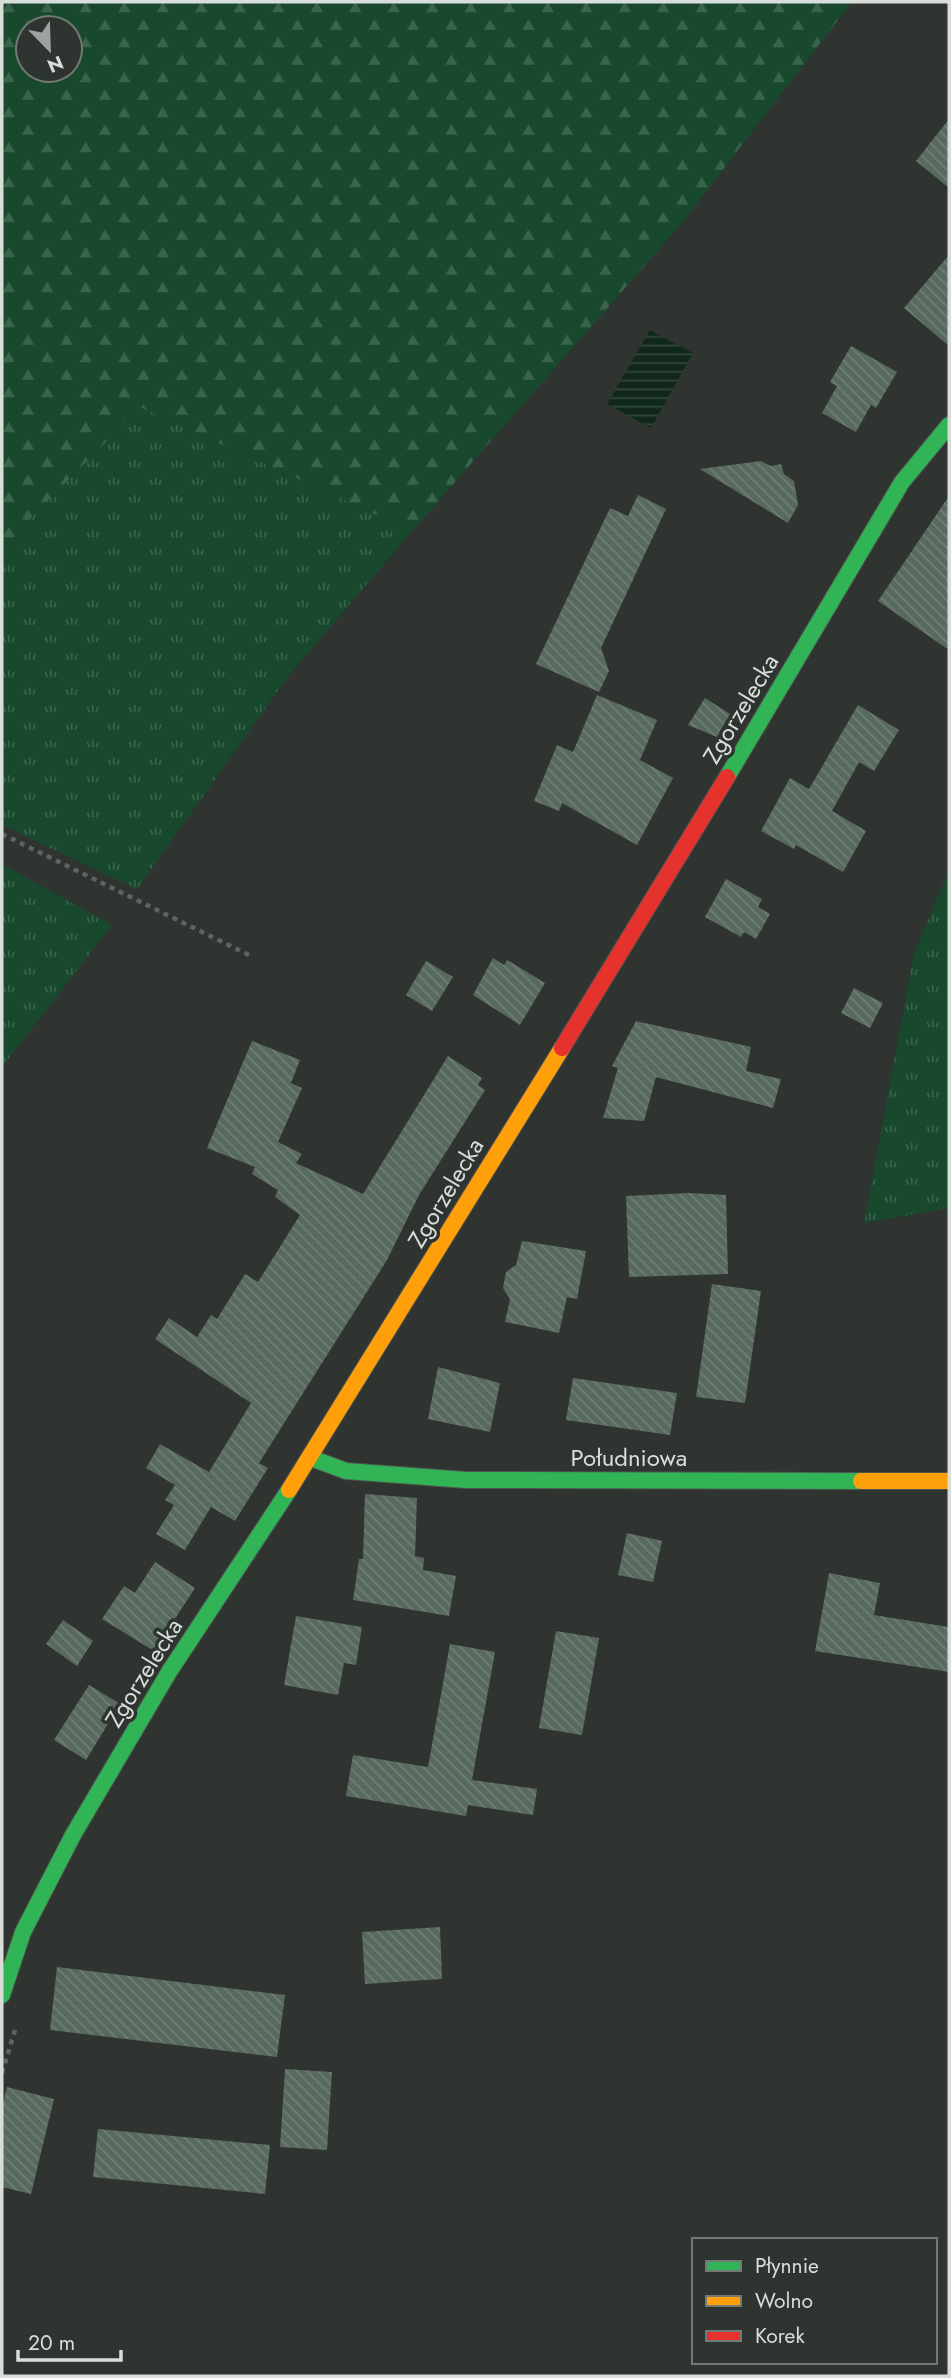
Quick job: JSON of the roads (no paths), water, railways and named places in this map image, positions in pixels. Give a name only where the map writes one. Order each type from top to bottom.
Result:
[{"type":"street","name":"Zgorzelecka","points":[[2,1995],[23,1933],[73,1835],[169,1672],[312,1458],[756,730],[902,482],[949,425]]},
{"type":"street","name":"Południowa","points":[[312,1458],[346,1471],[466,1480],[949,1481]]}]
